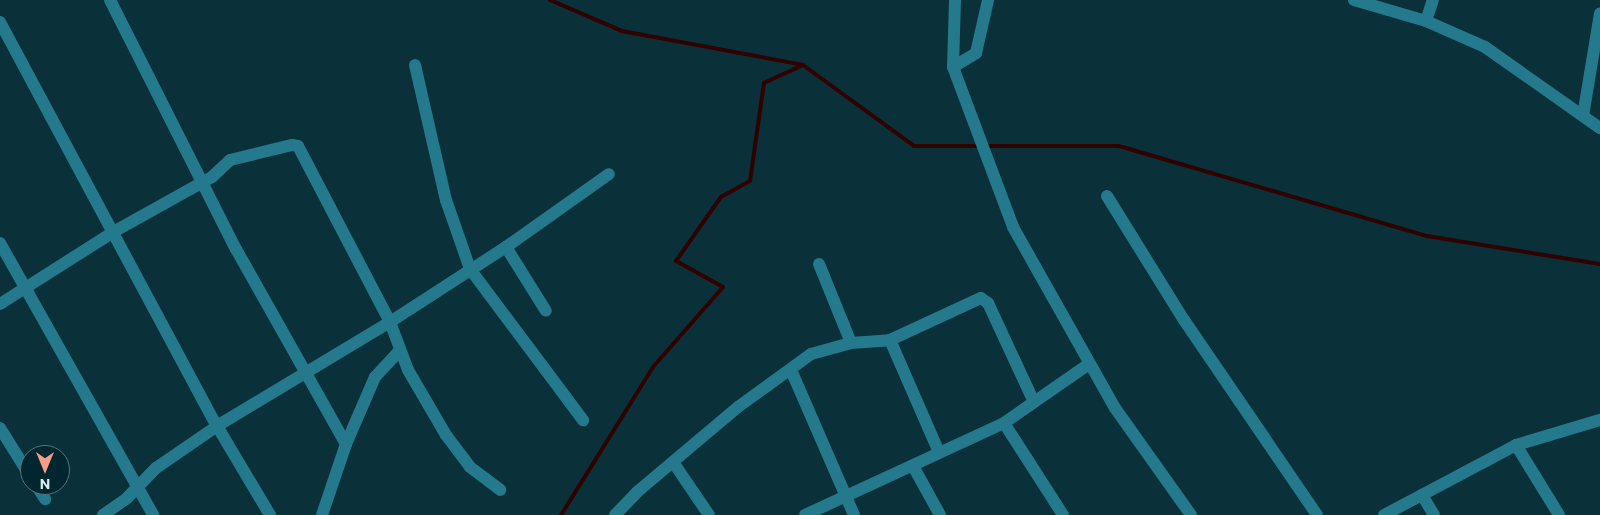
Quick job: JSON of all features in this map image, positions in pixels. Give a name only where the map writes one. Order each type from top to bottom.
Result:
[{"type":"street","points":[[110,0],[182,148],[202,181],[236,249],[305,374],[346,444]]},
{"type":"street","points":[[955,0],[953,67],[1013,227],[1115,408],[1191,515]]},
{"type":"street","points":[[953,67],[976,53],[988,0]]},
{"type":"street","points":[[1354,0],[1426,21],[1485,47],[1600,128]]},
{"type":"street","points":[[1426,21],[1433,0]]},
{"type":"street","points":[[1583,116],[1600,14]]},
{"type":"street","points":[[0,22],[115,231],[217,426],[270,515]]},
{"type":"street","points":[[415,65],[446,200],[470,269],[583,420]]},
{"type":"street","points":[[0,304],[25,290],[115,231],[216,174],[230,160],[292,145],[298,146],[390,322],[399,351],[446,435],[470,467],[500,490]]},
{"type":"street","points":[[104,515],[127,498],[138,484],[217,426],[390,322],[506,247],[609,174]]},
{"type":"street","points":[[1107,196],[1184,320],[1317,515]]},
{"type":"street","points":[[0,243],[25,290],[138,484],[153,515]]},
{"type":"street","points":[[506,247],[546,311]]},
{"type":"street","points":[[819,264],[851,343]]},
{"type":"street","points":[[615,515],[637,492],[761,388],[791,370],[811,354],[851,343],[890,340],[985,298],[1034,402]]},
{"type":"street","points":[[890,340],[939,452]]},
{"type":"street","points":[[322,515],[346,444],[375,378],[399,351]]},
{"type":"street","points":[[804,515],[844,494],[914,466],[939,452],[1004,423],[1089,364]]},
{"type":"street","points":[[791,370],[854,515]]},
{"type":"street","points":[[1384,515],[1516,445],[1600,420]]},
{"type":"street","points":[[1004,423],[1063,515]]},
{"type":"street","points":[[0,428],[20,460]]},
{"type":"street","points":[[1516,445],[1559,515]]},
{"type":"street","points":[[673,462],[709,515]]},
{"type":"street","points":[[914,466],[940,515]]},
{"type":"street","points":[[42,495],[44,499]]},
{"type":"street","points":[[1422,495],[1434,515]]},
{"type":"waterway","points":[[550,0],[622,31],[803,65],[914,146],[979,146]]},
{"type":"waterway","points":[[561,515],[653,367],[723,287],[676,261],[721,197],[750,181],[764,83],[803,65]]},
{"type":"waterway","points":[[986,146],[1119,146],[1427,236],[1600,264]]}]
